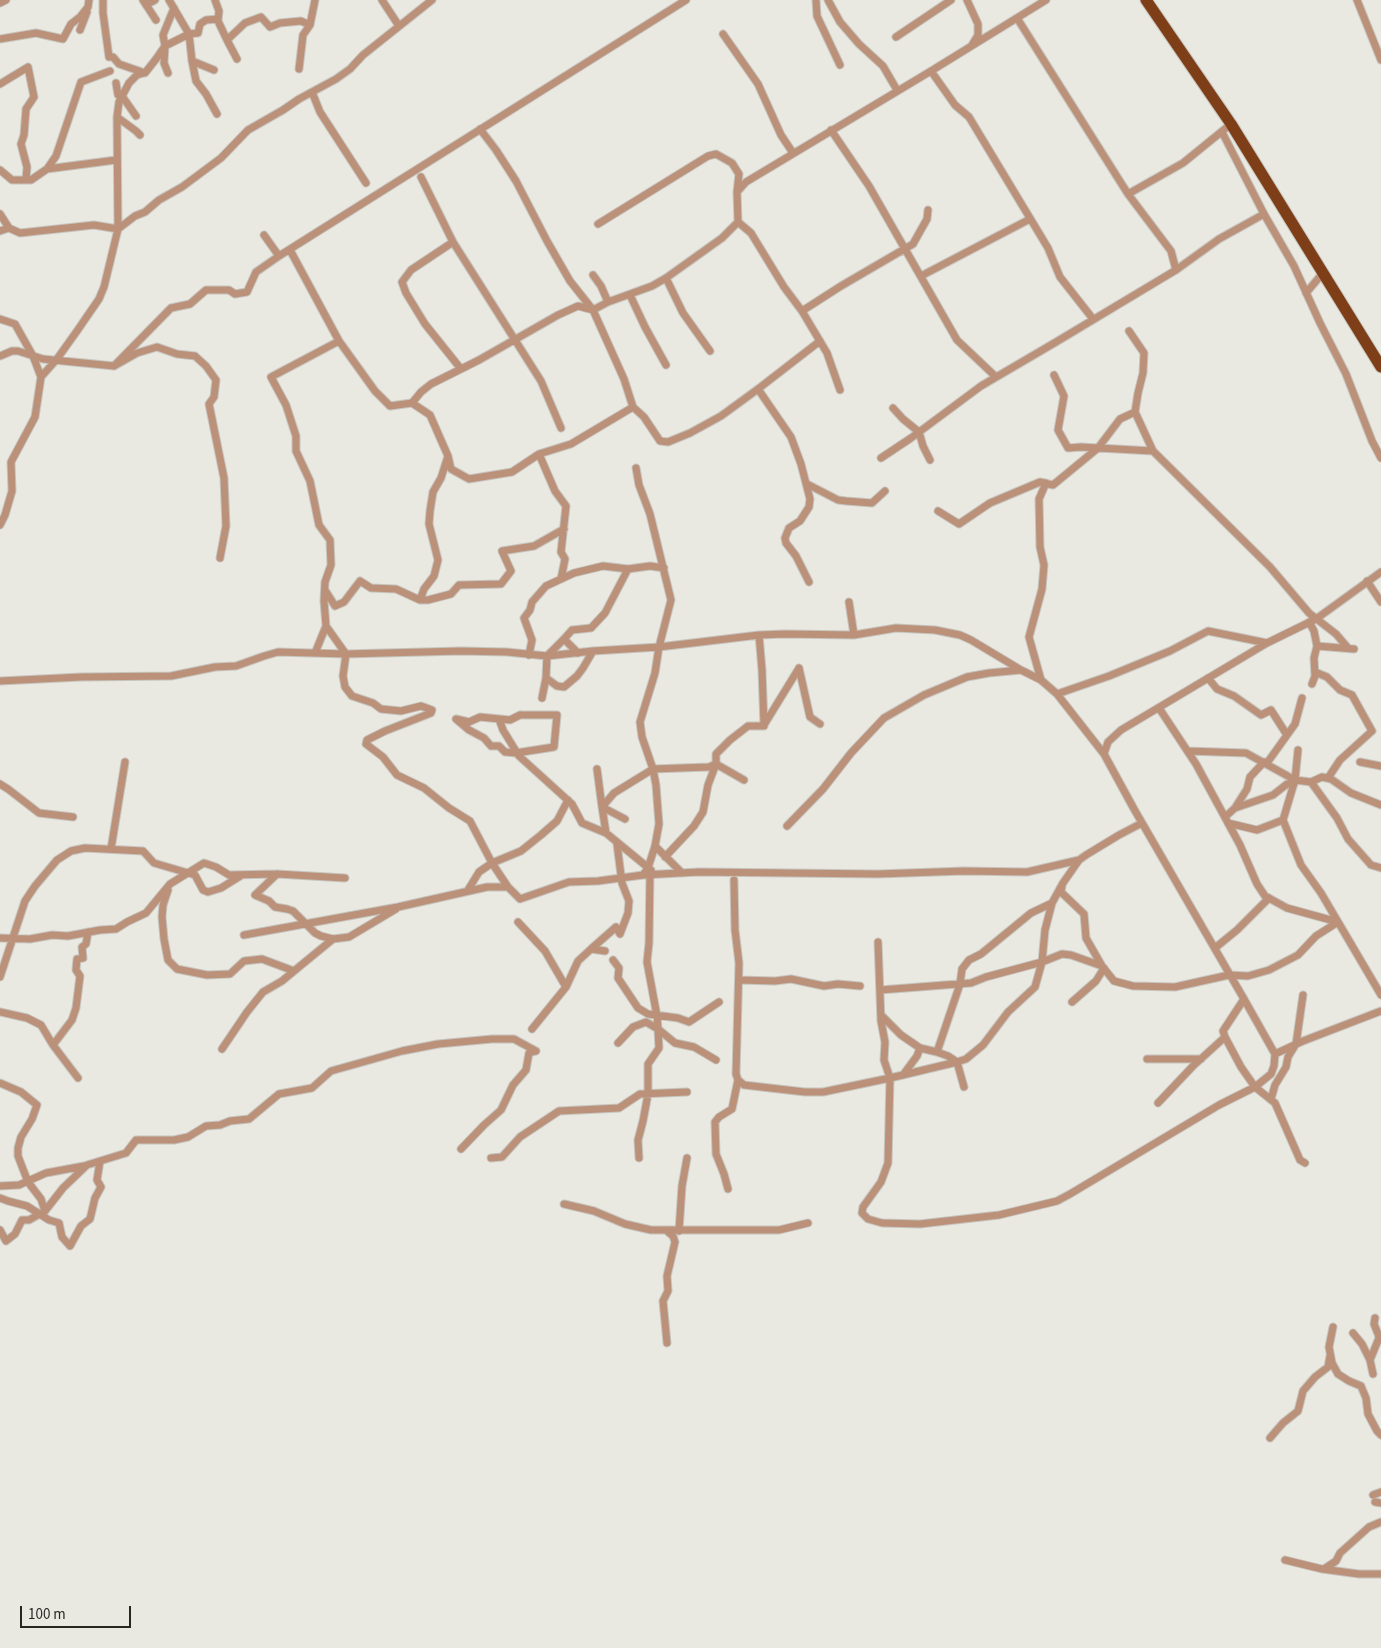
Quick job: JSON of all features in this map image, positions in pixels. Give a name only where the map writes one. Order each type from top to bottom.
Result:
[{"type":"highway","points":[[1146,0],[1231,124],[1381,367]]},
{"type":"street","points":[[0,2],[6,0]]},
{"type":"street","points":[[103,0],[109,57],[113,57],[119,64],[145,73]]},
{"type":"street","points":[[155,0],[144,3],[156,20]]},
{"type":"street","points":[[170,0],[189,34],[196,81],[217,114]]},
{"type":"street","points":[[215,0],[219,11],[218,20],[226,40],[237,59]]},
{"type":"street","points":[[299,69],[303,35],[310,25],[315,0]]},
{"type":"street","points":[[382,0],[399,26]]},
{"type":"street","points":[[0,214],[9,228],[20,233],[94,225],[118,229],[135,216],[145,212],[159,200],[182,187],[221,158],[248,130],[350,69],[363,55],[432,0]]},
{"type":"street","points":[[114,366],[171,308],[190,304],[206,290],[230,290],[235,294],[247,292],[256,272],[279,256],[558,81],[670,6],[686,0]]},
{"type":"street","points":[[816,0],[817,16],[840,65]]},
{"type":"street","points":[[828,0],[840,22],[859,44],[883,66],[897,90]]},
{"type":"street","points":[[896,37],[951,0]]},
{"type":"street","points":[[967,0],[978,24],[978,35],[971,46]]},
{"type":"street","points":[[737,192],[746,182],[1046,0]]},
{"type":"street","points":[[1357,0],[1381,60]]},
{"type":"street","points":[[80,30],[89,3]]},
{"type":"street","points":[[0,39],[36,33],[63,39],[71,24],[80,17],[89,3]]},
{"type":"street","points":[[168,73],[164,63],[165,46],[163,35],[174,8]]},
{"type":"street","points":[[226,40],[245,23],[262,18],[270,27],[280,23],[300,21],[310,25]]},
{"type":"street","points":[[1017,18],[1128,194],[1170,252],[1176,270]]},
{"type":"street","points":[[41,378],[57,359],[101,294],[118,229],[116,160],[119,102],[129,83],[137,75],[145,73],[165,46],[189,34],[198,33],[200,24],[206,20],[218,20]]},
{"type":"street","points":[[723,34],[758,84],[781,135],[793,153]]},
{"type":"street","points":[[192,61],[214,70]]},
{"type":"street","points":[[0,84],[28,67],[34,97],[26,110],[24,135],[21,144],[27,167],[26,180]]},
{"type":"street","points":[[48,169],[56,156],[81,82],[110,71]]},
{"type":"street","points":[[931,71],[955,105],[969,117],[1048,248],[1060,277],[1093,319]]},
{"type":"street","points":[[116,84],[118,95],[122,96],[136,116]]},
{"type":"street","points":[[312,92],[320,112],[366,183]]},
{"type":"street","points":[[117,117],[140,135]]},
{"type":"street","points":[[1128,194],[1183,162],[1231,124]]},
{"type":"street","points":[[480,129],[516,181],[538,225],[570,281],[594,310],[624,379],[633,407],[644,416],[660,441],[668,442],[710,423],[820,341]]},
{"type":"street","points":[[831,130],[870,186],[958,340],[996,377]]},
{"type":"street","points":[[1222,132],[1264,214],[1294,266],[1346,374],[1372,441],[1381,458]]},
{"type":"street","points":[[412,403],[421,392],[558,315],[578,306],[594,310],[608,302],[652,286],[666,278],[722,238],[738,222],[737,192],[739,174],[732,163],[716,154],[708,156],[598,224]]},
{"type":"street","points":[[0,170],[12,180],[31,180],[48,169],[116,160]]},
{"type":"street","points":[[421,177],[453,242],[541,381],[561,428]]},
{"type":"street","points":[[802,311],[840,286],[913,244],[927,219],[928,210]]},
{"type":"street","points":[[881,458],[981,386],[1176,270],[1219,239],[1264,214]]},
{"type":"street","points":[[921,276],[1030,219]]},
{"type":"street","points":[[738,222],[751,233],[784,287],[802,311],[827,353],[840,390]]},
{"type":"street","points":[[0,231],[9,228]]},
{"type":"street","points":[[264,234],[279,256]]},
{"type":"street","points":[[453,242],[411,270],[402,282],[406,293],[425,324],[461,369]]},
{"type":"street","points":[[290,250],[339,341],[375,391],[390,406],[412,403],[430,415],[448,456],[451,469],[469,479],[512,472],[539,454],[571,444],[633,407]]},
{"type":"street","points":[[1306,293],[1322,274]]},
{"type":"street","points":[[593,275],[601,286],[608,302]]},
{"type":"street","points":[[666,278],[683,313],[710,351]]},
{"type":"street","points":[[630,295],[666,365]]},
{"type":"street","points":[[0,319],[15,324],[33,356],[41,378],[35,417],[11,462],[12,491],[0,525]]},
{"type":"street","points":[[1129,331],[1144,353],[1143,373],[1135,412],[1153,451],[1270,567],[1309,613],[1313,621],[1318,646],[1314,658],[1315,672],[1312,684]]},
{"type":"street","points":[[315,653],[326,626],[325,582],[331,565],[330,540],[319,526],[310,481],[296,451],[296,436],[286,405],[271,377],[339,341]]},
{"type":"street","points":[[0,356],[16,351],[43,359],[114,366],[137,353],[157,348],[177,354],[195,356],[206,366],[216,380],[214,397],[209,404],[224,478],[226,526],[220,558]]},
{"type":"street","points":[[1054,376],[1064,396],[1058,430],[1068,448],[1153,451]]},
{"type":"street","points":[[758,389],[791,437],[807,484],[810,499],[808,507],[800,521],[789,528],[784,538],[796,556],[809,582]]},
{"type":"street","points":[[893,408],[919,432],[930,460]]},
{"type":"street","points":[[938,511],[959,524],[990,503],[1040,482],[1053,485],[1098,448],[1120,419],[1135,412]]},
{"type":"street","points":[[539,454],[555,491],[566,506],[561,552],[566,559],[561,579]]},
{"type":"street","points":[[420,600],[424,590],[434,576],[438,560],[429,524],[430,511],[433,492],[441,478],[448,456]]},
{"type":"street","points":[[636,468],[639,485],[650,514],[670,592],[671,603],[659,647],[655,673],[640,722],[656,786],[659,824],[649,873],[649,942],[646,962],[657,1016],[659,1048],[648,1064],[648,1094],[638,1140],[639,1158]]},
{"type":"street","points":[[807,484],[838,500],[872,503],[885,491]]},
{"type":"street","points":[[1041,680],[1029,637],[1042,589],[1044,565],[1040,547],[1039,499],[1046,484]]},
{"type":"street","points":[[810,499],[822,492]]},
{"type":"street","points":[[325,590],[336,606],[344,602],[360,580],[372,588],[396,589],[420,600],[428,600],[451,594],[459,585],[501,584],[511,571],[502,551],[534,546],[564,529]]},
{"type":"street","points":[[529,655],[532,640],[524,618],[530,610],[532,602],[546,586],[574,573],[603,566],[628,569],[650,566],[664,568]]},
{"type":"street","points":[[542,698],[546,678],[547,656],[572,630],[591,628],[605,613],[628,569]]},
{"type":"street","points":[[1104,754],[1108,742],[1121,730],[1267,644],[1313,621],[1381,572]]},
{"type":"street","points":[[1367,581],[1381,602]]},
{"type":"street","points":[[849,602],[854,635]]},
{"type":"street","points":[[1313,621],[1336,634],[1351,648],[1318,646]]},
{"type":"street","points":[[326,626],[346,654],[344,681],[345,687],[352,696],[373,703],[384,710],[401,711],[421,706],[432,710],[431,713],[367,740],[366,744],[383,756],[397,775],[424,788],[453,812],[468,819],[508,887],[520,899],[564,883],[598,881],[649,873],[878,874],[964,871],[1028,872],[1079,860],[1118,835],[1142,823]]},
{"type":"street","points":[[0,681],[81,677],[171,676],[215,667],[236,666],[275,653],[346,654],[462,650],[547,656],[659,647],[758,635],[854,635],[896,628],[947,632],[971,640],[1041,680],[1057,694],[1104,754],[1275,1054],[1274,1066],[1271,1074],[1254,1087],[1219,1105],[1057,1201],[999,1215],[920,1224],[882,1223],[868,1219],[862,1212],[863,1207],[881,1182],[888,1163],[890,1078],[884,1060],[885,1042],[881,1015],[878,942]]},
{"type":"street","points":[[1057,694],[1109,676],[1170,651],[1208,631],[1267,644]]},
{"type":"street","points":[[758,635],[762,670],[764,726]]},
{"type":"street","points":[[564,639],[578,653]]},
{"type":"street","points":[[546,678],[556,686],[564,687],[580,672],[593,651]]},
{"type":"street","points":[[764,726],[799,668],[810,717],[820,724]]},
{"type":"street","points":[[787,826],[823,789],[851,753],[884,718],[924,695],[967,677],[989,672],[1021,670]]},
{"type":"street","points":[[1315,672],[1327,677],[1340,690],[1352,695],[1372,731],[1340,760],[1328,778]]},
{"type":"street","points":[[1208,678],[1217,689],[1234,696],[1261,715],[1271,710],[1287,734]]},
{"type":"street","points":[[1227,820],[1247,789],[1250,777],[1266,763],[1295,724],[1302,698]]},
{"type":"street","points":[[1159,708],[1188,751],[1227,820],[1257,884],[1265,896],[1286,908],[1338,922]]},
{"type":"street","points":[[520,715],[557,715],[554,747],[505,752],[499,746],[491,746],[484,738],[456,719],[468,722],[480,717],[499,718],[510,720],[520,715]]},
{"type":"street","points":[[499,718],[503,730],[523,761],[568,800],[575,808],[582,823],[606,833],[649,873]]},
{"type":"street","points":[[665,857],[694,826],[703,812],[708,785],[716,764],[716,754],[748,726],[764,726]]},
{"type":"street","points":[[1298,750],[1294,782],[1283,820],[1302,865],[1321,893],[1381,995]]},
{"type":"street","points":[[1188,751],[1244,752],[1266,763],[1294,782]]},
{"type":"street","points":[[111,849],[125,762]]},
{"type":"street","points":[[1360,762],[1381,766]]},
{"type":"street","points":[[602,807],[614,793],[653,770],[709,768],[716,764]]},
{"type":"street","points":[[716,764],[744,780]]},
{"type":"street","points":[[597,769],[606,833]]},
{"type":"street","points":[[1235,808],[1273,795],[1287,784],[1311,782],[1322,777],[1331,779],[1351,794],[1381,805]]},
{"type":"street","points":[[1311,782],[1337,818],[1348,839],[1371,865],[1381,868]]},
{"type":"street","points":[[0,784],[39,813],[73,817]]},
{"type":"street","points":[[468,890],[479,872],[492,862],[521,851],[542,835],[556,821],[568,800]]},
{"type":"street","points":[[602,807],[625,819]]},
{"type":"street","points":[[1227,820],[1257,830],[1283,820]]},
{"type":"street","points":[[532,1029],[566,988],[578,961],[616,927],[618,927],[619,934],[623,928],[628,914],[629,901],[622,886],[617,844]]},
{"type":"street","points":[[655,846],[682,873]]},
{"type":"street","points":[[0,977],[24,902],[60,857],[77,849],[143,851],[154,863],[196,876],[203,890],[208,892],[221,888],[245,874]]},
{"type":"street","points":[[738,1080],[749,1087],[823,1092],[966,1059],[983,1045],[1008,1012],[1034,989],[1042,962],[1045,930],[1052,903],[1079,860]]},
{"type":"street","points":[[0,938],[30,939],[52,935],[68,936],[116,930],[127,922],[141,916],[150,909],[170,884],[204,863],[216,867],[229,876],[277,874],[345,878]]},
{"type":"street","points":[[277,874],[255,895],[269,901],[275,907],[293,911],[318,935],[333,939],[354,935],[398,907]]},
{"type":"street","points":[[728,1189],[716,1154],[715,1125],[717,1119],[732,1109],[738,1080],[736,1074],[740,963],[734,907],[734,880]]},
{"type":"street","points":[[1063,883],[1061,892],[1084,914],[1086,938],[1103,967],[1114,981],[1133,986],[1175,987],[1229,975],[1248,976],[1269,970],[1298,955],[1316,936],[1338,922]]},
{"type":"street","points":[[170,884],[163,905],[162,917],[168,960],[177,969],[207,975],[230,974],[244,961],[262,959],[294,971]]},
{"type":"street","points":[[244,935],[398,907],[468,890],[487,887],[508,887]]},
{"type":"street","points":[[1215,948],[1237,930],[1269,898]]},
{"type":"street","points":[[937,1052],[960,984],[962,969],[968,960],[981,954],[1031,914],[1052,903]]},
{"type":"street","points":[[518,922],[545,950],[566,988]]},
{"type":"street","points":[[53,1045],[72,1020],[76,1008],[80,976],[76,970],[77,959],[83,958],[82,947],[86,944],[88,932]]},
{"type":"street","points":[[222,1048],[263,992],[282,981],[333,939]]},
{"type":"street","points":[[590,949],[605,950]]},
{"type":"street","points":[[880,990],[971,983],[1042,962],[1062,954],[1103,967]]},
{"type":"street","points":[[613,960],[619,968],[618,978],[638,1008],[648,1014],[678,1018],[689,1022],[719,1002]]},
{"type":"street","points":[[1072,1002],[1096,981],[1103,967]]},
{"type":"street","points":[[739,980],[775,981],[792,979],[824,986],[838,984],[860,986]]},
{"type":"street","points":[[1271,1099],[1275,1085],[1286,1067],[1288,1057],[1296,1044],[1303,995]]},
{"type":"street","points":[[1244,998],[1223,1031],[1225,1037],[1241,1068],[1254,1087],[1275,1103],[1300,1160],[1305,1163]]},
{"type":"street","points":[[0,1012],[27,1018],[41,1025],[53,1045],[78,1078]]},
{"type":"street","points":[[1275,1054],[1296,1044],[1381,1012]]},
{"type":"street","points":[[881,1015],[902,1035],[920,1048],[948,1056],[957,1062],[964,1086]]},
{"type":"street","points":[[618,1043],[634,1027],[646,1022],[675,1043],[694,1047],[716,1060]]},
{"type":"street","points":[[1158,1103],[1225,1037]]},
{"type":"street","points":[[0,1186],[19,1185],[46,1173],[86,1166],[126,1153],[136,1140],[174,1140],[188,1137],[206,1126],[249,1119],[280,1094],[312,1088],[331,1071],[402,1051],[438,1044],[492,1038],[514,1038],[536,1051],[529,1053],[526,1070],[513,1085],[501,1110],[461,1150]]},
{"type":"street","points":[[903,1075],[917,1056],[920,1048]]},
{"type":"street","points":[[1147,1059],[1201,1059]]},
{"type":"street","points":[[0,1083],[21,1092],[37,1105],[32,1119],[21,1137],[18,1148],[19,1162],[28,1182],[41,1198],[42,1213]]},
{"type":"street","points":[[491,1158],[502,1157],[520,1137],[558,1111],[619,1108],[640,1094],[687,1092]]},
{"type":"street","points":[[678,1231],[682,1186],[687,1158]]},
{"type":"street","points":[[0,1198],[28,1206],[42,1213],[49,1220],[59,1223],[62,1237],[70,1246],[81,1226],[90,1218],[95,1198],[101,1187],[97,1180],[100,1161]]},
{"type":"street","points":[[0,1230],[6,1241],[15,1234],[22,1220],[29,1220],[42,1213],[63,1188],[86,1166]]},
{"type":"street","points":[[564,1204],[594,1211],[625,1224],[651,1230],[779,1230],[808,1223]]},
{"type":"street","points":[[666,1230],[673,1236],[675,1242],[667,1276],[668,1291],[663,1301],[667,1343]]},
{"type":"street","points":[[1370,1360],[1380,1339],[1374,1324],[1375,1318]]},
{"type":"street","points":[[1333,1327],[1329,1347],[1332,1363],[1338,1374],[1361,1386],[1366,1398],[1368,1414],[1381,1435]]},
{"type":"street","points":[[1353,1332],[1362,1344],[1374,1374]]},
{"type":"street","points":[[1270,1438],[1283,1423],[1298,1411],[1303,1391],[1315,1377],[1328,1367],[1330,1353]]},
{"type":"street","points":[[1376,1500],[1381,1492]]},
{"type":"street","points":[[1324,1569],[1336,1560],[1340,1553],[1369,1527],[1381,1522]]},
{"type":"street","points":[[1285,1560],[1324,1569],[1359,1574],[1381,1574]]}]
